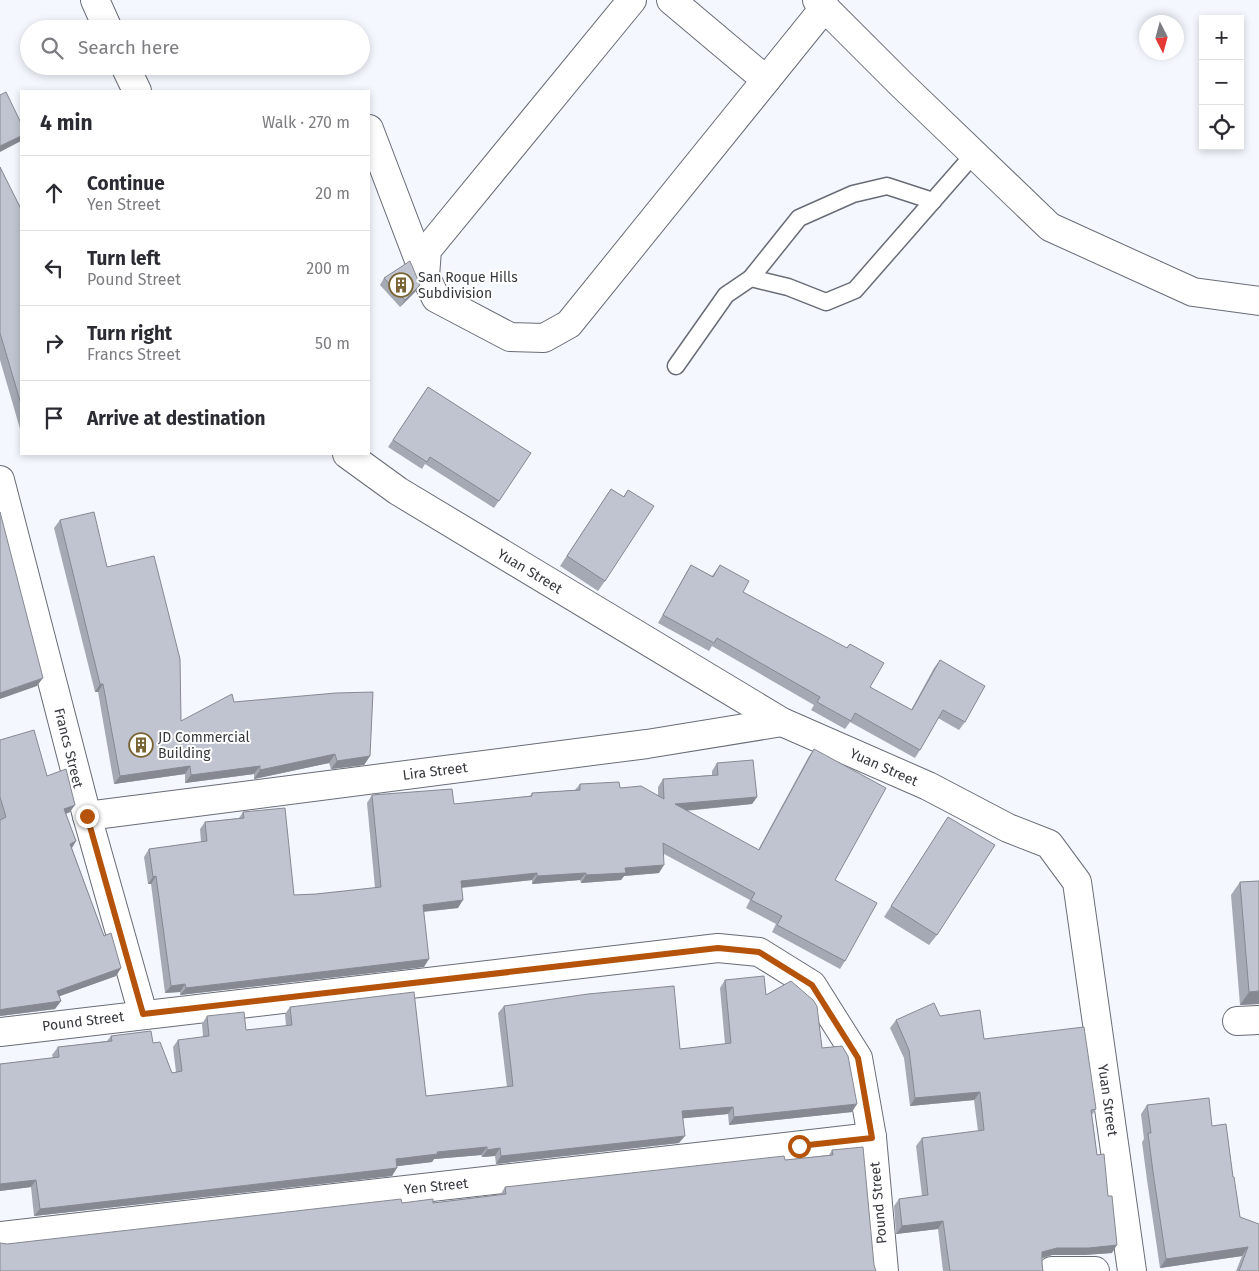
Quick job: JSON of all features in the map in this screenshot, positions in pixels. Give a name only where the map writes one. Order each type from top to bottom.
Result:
[{"type":"street","points":[[95,0],[104,20]]},
{"type":"street","points":[[424,276],[427,250],[632,0]]},
{"type":"street","points":[[671,0],[766,80]]},
{"type":"street","points":[[370,132],[424,276],[436,298],[510,337],[544,338],[569,324],[766,80],[821,4],[1050,227],[1193,292],[1259,301]]},
{"type":"street","points":[[130,75],[137,90]]},
{"type":"street","name":"Yuan Street","points":[[348,455],[398,491],[782,722],[928,786],[1008,828],[1049,844],[1077,882],[1132,1271]]},
{"type":"street","name":"Francs Street","points":[[0,480],[87,816],[143,1014]]},
{"type":"street","name":"Lira Street","points":[[87,816],[647,744],[782,722]]},
{"type":"street","name":"Pound Street","points":[[0,1032],[718,948],[759,952],[812,985],[858,1058],[872,1138],[884,1271]]},
{"type":"street","name":"Yen Street","points":[[0,1236],[872,1138]]},
{"type":"street","points":[[1052,1271],[1095,1271]]},
{"type":"lane","points":[[751,278],[788,287],[826,302],[855,290],[974,154]]},
{"type":"lane","points":[[676,366],[726,295],[751,278],[799,218],[853,194],[888,186],[933,201]]},
{"type":"building","points":[[6,92],[20,121],[20,136],[0,146],[0,95]]},
{"type":"building","points":[[0,167],[20,207],[20,401],[0,333]]},
{"type":"building","name":"San Roque Hills Subdivision","points":[[410,261],[420,285],[405,300],[384,278]]},
{"type":"building","points":[[428,387],[531,453],[499,501],[430,457],[427,462],[393,440]]},
{"type":"building","points":[[611,489],[624,497],[628,490],[654,506],[605,581],[567,556]]},
{"type":"building","points":[[0,512],[43,678],[0,693]]},
{"type":"building","points":[[94,512],[107,567],[154,556],[180,659],[181,721],[232,694],[234,702],[336,693],[373,692],[370,756],[337,761],[335,754],[260,770],[260,766],[191,775],[190,766],[120,776],[103,684],[100,684],[60,520]]},
{"type":"building","points":[[691,565],[713,577],[720,565],[749,581],[743,592],[847,648],[850,644],[884,663],[870,687],[912,710],[940,660],[985,686],[965,722],[943,710],[920,750],[855,713],[851,721],[817,702],[820,697],[717,638],[714,643],[663,615]]},
{"type":"building","points":[[34,730],[47,776],[66,769],[75,805],[64,809],[76,841],[70,844],[104,936],[111,933],[121,968],[57,991],[61,1001],[0,1010],[0,820],[6,817],[0,797],[0,740]]},
{"type":"building","points":[[814,749],[886,788],[835,880],[877,903],[845,961],[777,925],[782,916],[751,900],[755,893],[663,843],[664,865],[625,868],[626,873],[537,876],[537,873],[461,881],[463,900],[423,905],[429,959],[186,988],[185,984],[171,986],[156,876],[153,877],[149,849],[207,841],[205,822],[244,818],[243,812],[285,808],[294,895],[381,887],[372,795],[452,789],[454,804],[532,796],[532,793],[580,790],[580,784],[619,782],[620,788],[641,786],[664,799],[663,779],[718,775],[717,763],[753,760],[757,797],[675,804],[759,850]]},
{"type":"building","points":[[948,817],[995,845],[937,935],[891,906]]},
{"type":"building","points":[[1259,881],[1259,991],[1249,992],[1240,882]]},
{"type":"building","points":[[764,976],[766,995],[791,981],[813,1000],[817,1006],[822,1048],[842,1046],[848,1056],[857,1104],[734,1117],[733,1107],[682,1111],[685,1136],[501,1156],[500,1148],[487,1150],[487,1147],[437,1152],[438,1154],[396,1159],[397,1168],[40,1209],[36,1180],[0,1184],[0,1064],[59,1057],[58,1047],[112,1041],[111,1036],[151,1031],[153,1043],[160,1042],[172,1073],[182,1071],[178,1040],[209,1036],[207,1016],[244,1012],[246,1030],[292,1025],[290,1007],[414,992],[426,1096],[513,1086],[504,1006],[588,994],[674,986],[680,1049],[731,1043],[725,980]]},
{"type":"building","points":[[934,1003],[940,1016],[980,1010],[984,1039],[1084,1027],[1096,1109],[1091,1110],[1097,1155],[1104,1154],[1108,1196],[1112,1196],[1117,1245],[1089,1248],[1057,1248],[1042,1252],[1043,1271],[950,1271],[943,1221],[902,1226],[899,1199],[928,1195],[922,1138],[984,1130],[980,1092],[915,1098],[909,1050],[896,1020]]},
{"type":"building","points":[[1209,1098],[1212,1126],[1226,1124],[1240,1217],[1259,1224],[1259,1271],[1239,1271],[1248,1247],[1166,1259],[1148,1133],[1151,1133],[1147,1105]]},
{"type":"building","points":[[863,1147],[876,1271],[0,1271],[0,1243],[7,1244],[401,1199],[402,1203],[433,1199],[433,1203],[506,1194],[505,1187],[784,1156],[785,1160],[833,1155],[832,1150]]},
{"type":"place","name":"San Roque Hills Subdivision","points":[[401,285]]},
{"type":"place","name":"JD Commercial Building","points":[[141,745]]},
{"type":"route","points":[[87,816],[143,1014],[718,948],[759,952],[812,985],[858,1058],[872,1138],[799,1146]]}]
